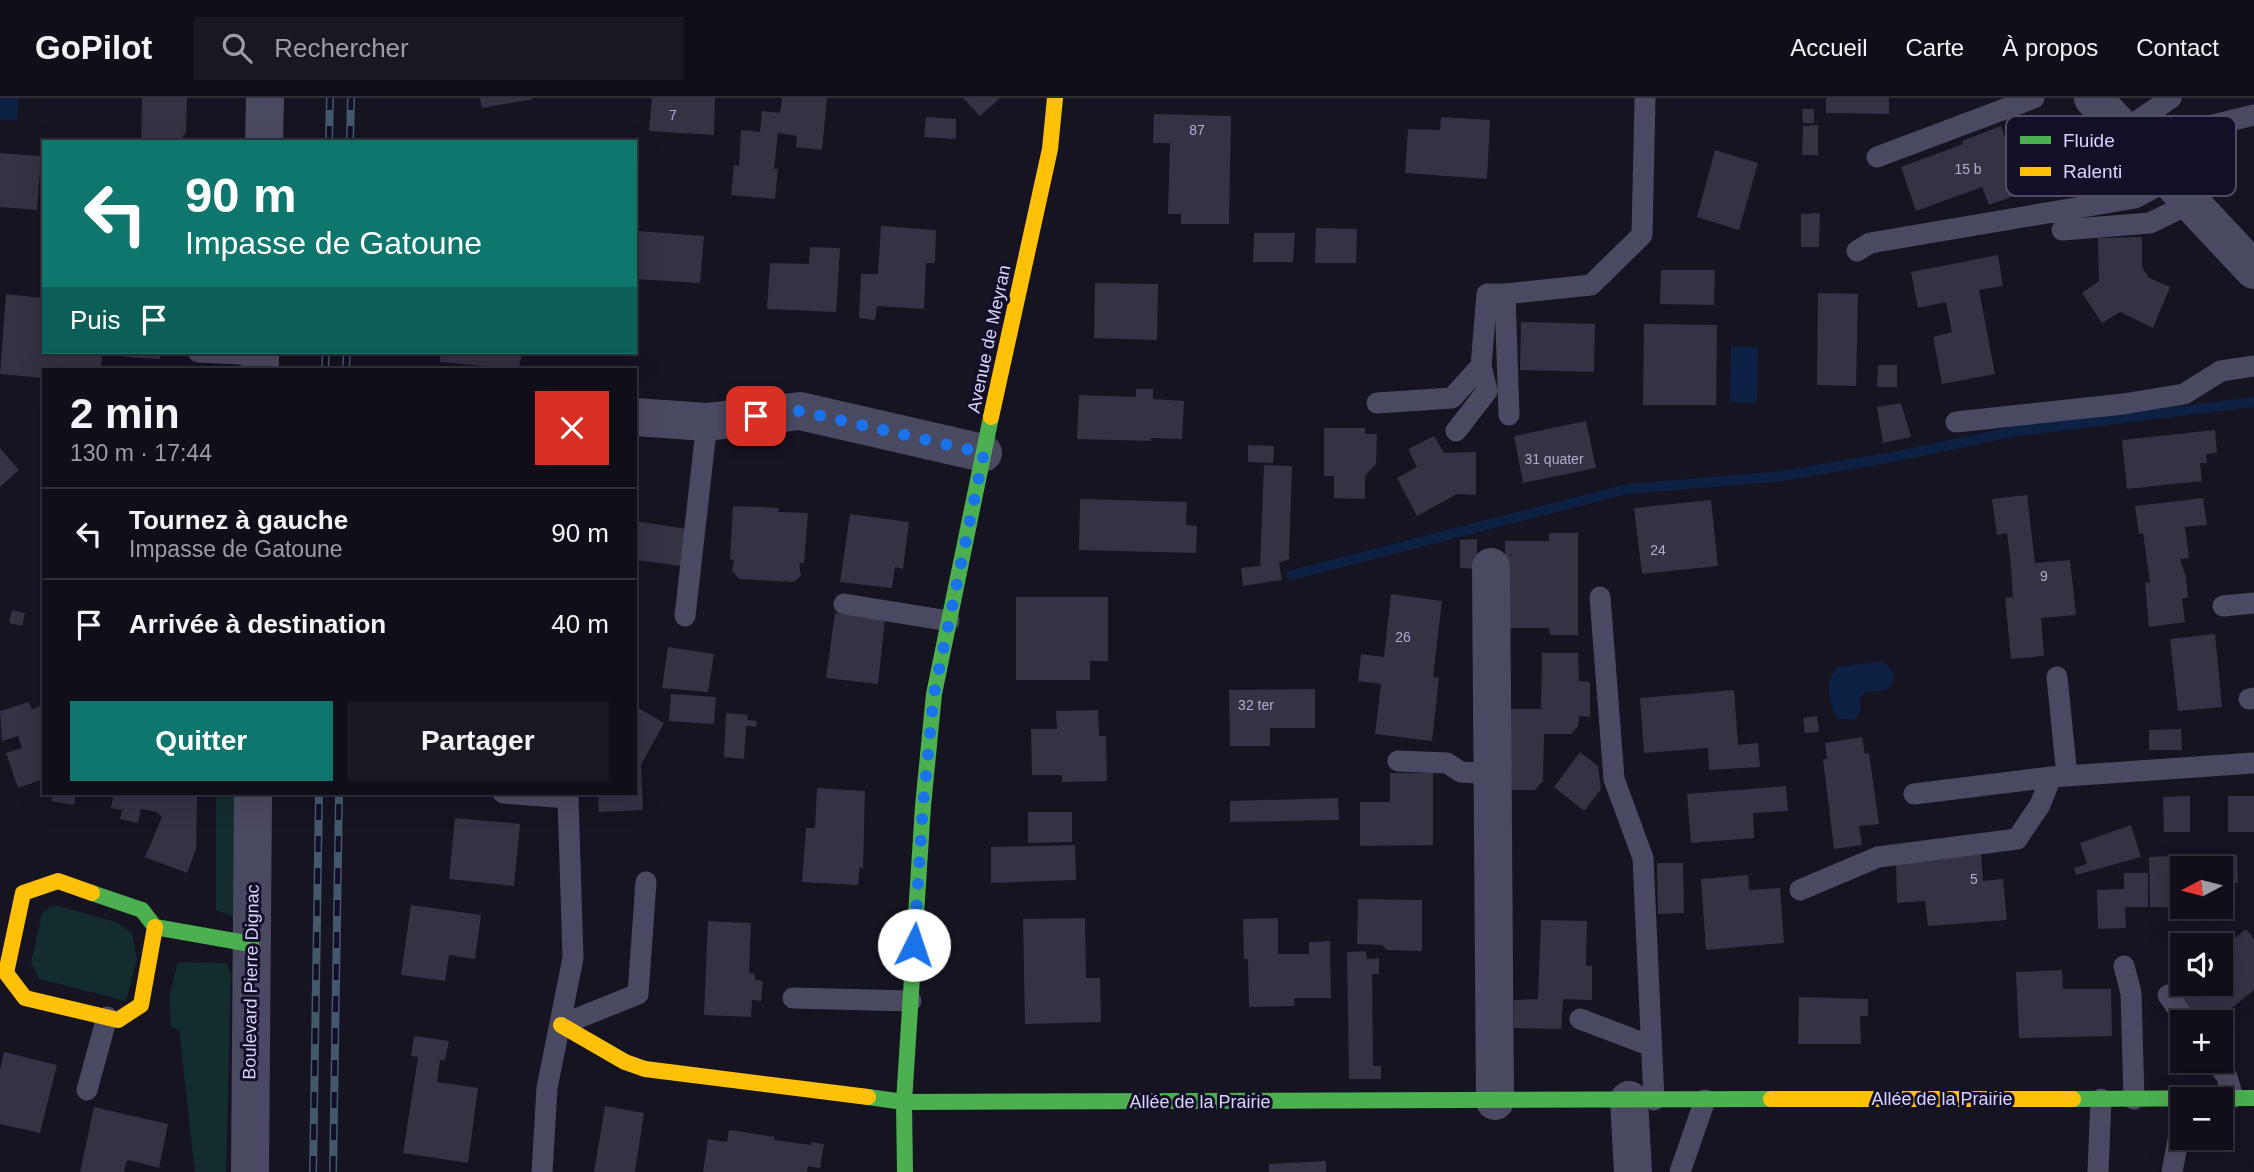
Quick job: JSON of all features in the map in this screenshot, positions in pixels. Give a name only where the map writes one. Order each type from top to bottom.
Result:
[{"type":"street","points":[[264,140],[265,98]]},
{"type":"street","name":"Avenue de Meyran","points":[[905,1172],[904,1102],[925,781],[934,694],[1050,149],[1055,98]]},
{"type":"street","points":[[2092,98],[2109,116]]},
{"type":"street","points":[[2185,196],[2254,270]]},
{"type":"street","points":[[637,417],[707,422],[800,411],[984,453]]},
{"type":"street","points":[[1491,567],[1495,1101]]},
{"type":"street","name":"Boulevard Pierre Dignac","points":[[250,1172],[253,795]]},
{"type":"street","points":[[155,927],[141,1005],[118,1020],[25,998],[5,973],[23,893],[58,881],[142,910],[155,927],[251,944]]},
{"type":"street","name":"Allée de la Prairie","points":[[561,1026],[625,1062],[645,1069],[904,1102],[2170,1099]]},
{"type":"street","points":[[1633,1172],[1642,1100]]},
{"type":"lane","points":[[1456,431],[1487,391],[1481,366],[1487,294],[1591,285],[1642,235],[1645,98]]},
{"type":"lane","points":[[1878,158],[2034,98]]},
{"type":"lane","points":[[2152,116],[2171,98]]},
{"type":"lane","points":[[2236,118],[2254,115]]},
{"type":"lane","points":[[1857,251],[1870,243],[2148,196]]},
{"type":"lane","points":[[2062,230],[2150,223],[2175,196]]},
{"type":"lane","points":[[1505,294],[1508,415]]},
{"type":"lane","points":[[216,354],[260,359]]},
{"type":"lane","points":[[1377,403],[1452,398],[1481,366]]},
{"type":"lane","points":[[1956,422],[2123,404],[2184,394],[2221,372],[2254,366]]},
{"type":"lane","points":[[685,616],[707,422]]},
{"type":"lane","points":[[1600,597],[1614,779],[1643,858],[1651,1046],[1642,1100]]},
{"type":"lane","points":[[2223,606],[2254,603]]},
{"type":"lane","points":[[844,604],[949,621]]},
{"type":"lane","points":[[1800,890],[1878,856],[2017,839],[2059,776],[2057,677]]},
{"type":"lane","points":[[1398,761],[1447,763],[1461,772],[1493,774]]},
{"type":"lane","points":[[1914,794],[2059,776],[2254,762]]},
{"type":"lane","points":[[529,795],[568,798],[573,958],[547,1088],[542,1172]]},
{"type":"lane","points":[[561,1026],[638,994],[646,882]]},
{"type":"lane","points":[[2124,966],[2131,993],[2134,1099]]},
{"type":"lane","points":[[2168,995],[2179,1010]]},
{"type":"lane","points":[[793,998],[911,1001]]},
{"type":"lane","points":[[87,1090],[107,1017]]},
{"type":"lane","points":[[1580,1019],[1651,1046]]},
{"type":"lane","points":[[2224,1073],[2244,1098]]},
{"type":"lane","points":[[2098,1172],[2101,1099]]},
{"type":"lane","points":[[1680,1172],[1705,1100]]},
{"type":"lane","points":[[2172,1172],[2176,1150]]},
{"type":"green space","points":[[216,795],[234,795],[234,917],[216,910]]},
{"type":"green space","points":[[51,906],[116,922],[132,933],[137,959],[126,1001],[39,979],[31,962],[42,914]]},
{"type":"green space","points":[[178,962],[227,963],[231,975],[226,1172],[195,1172],[179,1030],[171,1027],[169,997]]},
{"type":"water","points":[[0,98],[19,98],[17,121],[0,119]]},
{"type":"water","points":[[1731,346],[1758,347],[1757,403],[1730,402]]},
{"type":"water","points":[[1883,661],[1892,672],[1892,684],[1884,690],[1865,692],[1860,699],[1861,708],[1855,720],[1837,718],[1829,692],[1833,673],[1838,667]]},
{"type":"building","points":[[142,98],[187,98],[186,132],[182,140],[141,140]]},
{"type":"building","points":[[480,98],[533,98],[533,99],[482,108]]},
{"type":"building","points":[[652,98],[715,98],[714,135],[649,131]]},
{"type":"building","points":[[782,98],[827,98],[822,150],[796,147],[797,136],[778,133],[774,169],[778,169],[775,199],[731,195],[734,165],[739,166],[741,130],[760,132],[762,111],[780,113]]},
{"type":"building","points":[[963,98],[1000,98],[980,116]]},
{"type":"building","points":[[1826,98],[1889,98],[1889,114],[1826,113]]},
{"type":"building","points":[[1802,109],[1814,109],[1814,123],[1803,123]]},
{"type":"building","points":[[1154,114],[1231,116],[1229,224],[1181,224],[1181,214],[1168,214],[1170,143],[1153,143]]},
{"type":"building","points":[[926,117],[956,119],[956,139],[924,137]]},
{"type":"building","points":[[1441,117],[1490,120],[1487,179],[1405,173],[1408,129],[1440,130]]},
{"type":"building","points":[[1818,125],[1818,155],[1802,155],[1803,126]]},
{"type":"building","points":[[2001,126],[2006,140],[2006,196],[2014,196],[1989,205],[1982,187],[1916,211],[1901,167],[1963,144],[1962,141]]},
{"type":"building","points":[[1715,150],[1758,163],[1739,230],[1697,217]]},
{"type":"building","points":[[0,153],[41,156],[37,210],[0,207]]},
{"type":"building","points":[[1820,213],[1819,247],[1801,247],[1801,214]]},
{"type":"building","points":[[881,226],[936,230],[935,263],[926,263],[924,309],[877,306],[875,320],[859,318],[861,274],[878,274]]},
{"type":"building","points":[[1316,228],[1357,229],[1356,263],[1315,263]]},
{"type":"building","points":[[638,231],[704,236],[700,283],[637,279]]},
{"type":"building","points":[[1254,233],[1295,233],[1293,262],[1253,262]]},
{"type":"building","points":[[2142,237],[2142,267],[2149,278],[2170,287],[2153,328],[2120,312],[2102,323],[2082,293],[2099,281],[2098,238]]},
{"type":"building","points":[[810,247],[840,248],[836,312],[767,309],[770,263],[809,264]]},
{"type":"building","points":[[1998,255],[2003,286],[1979,290],[1995,374],[1942,384],[1933,337],[1952,332],[1946,302],[1918,308],[1911,272]]},
{"type":"building","points":[[1661,270],[1715,270],[1714,305],[1660,304]]},
{"type":"building","points":[[1095,283],[1158,284],[1157,340],[1094,338]]},
{"type":"building","points":[[1818,293],[1858,294],[1856,386],[1817,385]]},
{"type":"building","points":[[6,294],[42,298],[42,354],[102,355],[101,368],[42,368],[42,378],[0,374]]},
{"type":"building","points":[[1521,322],[1595,324],[1594,372],[1520,370]]},
{"type":"building","points":[[1644,324],[1717,325],[1716,405],[1643,405]]},
{"type":"building","points":[[125,354],[160,354],[160,359],[125,357]]},
{"type":"building","points":[[441,354],[522,354],[519,368],[440,362]]},
{"type":"building","points":[[1878,365],[1897,365],[1897,387],[1877,387]]},
{"type":"building","points":[[1136,389],[1153,389],[1153,399],[1184,401],[1182,439],[1077,439],[1079,395],[1136,397]]},
{"type":"building","points":[[1901,403],[1911,437],[1883,443],[1877,407]]},
{"type":"building","points":[[1586,421],[1596,468],[1523,483],[1514,436]]},
{"type":"building","points":[[1324,428],[1365,428],[1365,434],[1377,434],[1376,464],[1365,476],[1365,499],[1334,498],[1334,476],[1324,476]]},
{"type":"building","points":[[2215,430],[2217,453],[2206,454],[2207,463],[2200,463],[2202,481],[2127,489],[2122,440]]},
{"type":"building","points":[[1434,436],[1444,453],[1476,452],[1476,495],[1457,494],[1417,516],[1397,478],[1417,467],[1408,449]]},
{"type":"building","points":[[1248,445],[1274,446],[1273,463],[1248,462]]},
{"type":"building","points":[[0,448],[19,470],[0,487]]},
{"type":"building","points":[[1264,465],[1292,466],[1289,559],[1279,563],[1282,580],[1243,586],[1241,568],[1260,566]]},
{"type":"building","points":[[2027,495],[2035,563],[2070,560],[2076,615],[2041,618],[2044,656],[2011,659],[2005,598],[2013,597],[2011,566],[2007,533],[1997,535],[1992,499]]},
{"type":"building","points":[[2203,498],[2207,525],[2185,527],[2189,558],[2180,559],[2186,577],[2188,598],[2182,598],[2185,622],[2149,627],[2145,583],[2150,582],[2143,533],[2139,534],[2135,506]]},
{"type":"building","points":[[1080,499],[1187,502],[1186,525],[1197,526],[1196,553],[1079,550]]},
{"type":"building","points":[[1711,500],[1718,566],[1642,574],[1634,508]]},
{"type":"building","points":[[733,506],[779,508],[778,512],[808,513],[804,563],[799,563],[801,576],[794,582],[739,579],[732,571],[734,560],[730,559]]},
{"type":"building","points":[[850,514],[909,522],[903,569],[895,567],[892,588],[840,582]]},
{"type":"building","points":[[637,521],[687,529],[682,566],[637,560]]},
{"type":"building","points":[[1549,533],[1578,533],[1578,635],[1550,635],[1549,628],[1506,628],[1505,541],[1549,541]]},
{"type":"building","points":[[1477,539],[1477,569],[1460,568],[1460,540]]},
{"type":"building","points":[[1391,594],[1442,601],[1433,677],[1439,678],[1432,741],[1375,734],[1381,684],[1358,681],[1361,654],[1384,657]]},
{"type":"building","points":[[1016,597],[1108,597],[1108,661],[1090,661],[1090,680],[1016,680]]},
{"type":"building","points":[[12,610],[25,613],[22,626],[9,623]]},
{"type":"building","points":[[835,613],[885,620],[878,684],[826,678]]},
{"type":"building","points":[[2215,634],[2222,707],[2178,711],[2170,639]]},
{"type":"building","points":[[668,647],[714,654],[708,692],[662,688]]},
{"type":"building","points":[[1542,653],[1578,653],[1579,681],[1590,682],[1590,717],[1579,716],[1578,726],[1571,734],[1544,734],[1543,781],[1535,790],[1506,790],[1511,709],[1541,709]]},
{"type":"building","points":[[1315,689],[1315,728],[1270,728],[1270,746],[1230,746],[1229,690]]},
{"type":"building","points":[[1734,690],[1738,745],[1758,743],[1760,767],[1709,770],[1708,748],[1644,753],[1640,698]]},
{"type":"building","points":[[671,694],[716,697],[714,724],[669,721]]},
{"type":"building","points":[[29,702],[32,709],[42,706],[42,780],[18,788],[6,753],[22,748],[18,736],[2,741],[0,711]]},
{"type":"building","points":[[637,707],[664,723],[641,765],[643,810],[599,812],[598,795],[637,795]]},
{"type":"building","points":[[1098,710],[1099,736],[1106,736],[1107,781],[1062,782],[1062,775],[1032,775],[1031,729],[1057,729],[1056,711]]},
{"type":"building","points":[[726,713],[748,715],[747,720],[757,721],[756,727],[746,726],[744,759],[724,757]]},
{"type":"building","points":[[1817,716],[1819,732],[1805,733],[1803,718]]},
{"type":"building","points":[[2181,729],[2182,750],[2149,750],[2149,730]]},
{"type":"building","points":[[1862,737],[1865,754],[1869,753],[1879,824],[1859,826],[1862,845],[1834,849],[1823,759],[1827,759],[1825,743]]},
{"type":"building","points":[[1580,752],[1598,766],[1601,789],[1584,811],[1554,787]]},
{"type":"building","points":[[1390,773],[1433,773],[1433,845],[1360,846],[1360,802],[1390,802]]},
{"type":"building","points":[[1786,786],[1788,811],[1753,813],[1754,838],[1691,843],[1687,794]]},
{"type":"building","points":[[817,788],[865,791],[863,868],[860,867],[858,885],[802,882],[806,828],[815,828]]},
{"type":"building","points":[[52,795],[76,795],[74,805],[51,801]]},
{"type":"building","points":[[114,795],[197,795],[196,849],[187,873],[145,857],[162,817],[157,812],[141,809],[138,823],[120,819],[122,810],[111,808]]},
{"type":"building","points":[[2190,796],[2190,832],[2164,832],[2163,797]]},
{"type":"building","points":[[2228,796],[2254,796],[2254,832],[2228,832]]},
{"type":"building","points":[[1338,798],[1339,820],[1230,822],[1230,801]]},
{"type":"building","points":[[1028,812],[1072,812],[1072,842],[1028,843]]},
{"type":"building","points":[[455,818],[520,824],[514,886],[449,879]]},
{"type":"building","points":[[2131,825],[2141,857],[2076,875],[2074,868],[2087,864],[2080,843]]},
{"type":"building","points":[[1075,845],[1076,880],[991,883],[991,847]]},
{"type":"building","points":[[1981,851],[1983,881],[2003,879],[2007,920],[1928,926],[1925,901],[1897,903],[1896,863]]},
{"type":"building","points":[[2237,855],[2238,883],[2233,883],[2233,856],[2203,856]]},
{"type":"building","points":[[2169,856],[2170,907],[2150,907],[2149,857]]},
{"type":"building","points":[[1657,863],[1683,863],[1684,913],[1658,914]]},
{"type":"building","points":[[2124,873],[2148,873],[2148,907],[2125,907],[2126,928],[2098,929],[2097,890],[2124,889]]},
{"type":"building","points":[[1748,875],[1749,890],[1780,888],[1784,943],[1706,950],[1701,879]]},
{"type":"building","points":[[1358,899],[1422,900],[1422,951],[1387,950],[1382,945],[1357,944]]},
{"type":"building","points":[[411,905],[481,915],[475,959],[449,955],[445,981],[401,975]]},
{"type":"building","points":[[1085,918],[1086,978],[1100,978],[1101,1022],[1025,1024],[1023,919]]},
{"type":"building","points":[[1278,918],[1278,954],[1309,954],[1309,942],[1330,941],[1331,998],[1294,998],[1295,1006],[1249,1007],[1248,959],[1244,959],[1243,919]]},
{"type":"building","points":[[1541,920],[1587,921],[1586,966],[1592,966],[1592,1000],[1563,999],[1561,1029],[1514,1028],[1514,1000],[1538,999]]},
{"type":"building","points":[[708,921],[751,923],[749,973],[755,974],[755,980],[763,981],[761,1001],[752,1000],[751,1017],[704,1015]]},
{"type":"building","points":[[2246,929],[2254,939],[2254,990],[2230,1010],[2189,1010],[2177,996],[2233,996],[2233,940]]},
{"type":"building","points":[[1366,951],[1367,959],[1379,958],[1379,974],[1372,974],[1373,1066],[1381,1066],[1381,1079],[1349,1079],[1347,952]]},
{"type":"building","points":[[2062,970],[2063,989],[2111,989],[2112,1036],[2019,1038],[2016,972]]},
{"type":"building","points":[[1799,997],[1868,999],[1868,1016],[1860,1016],[1861,1044],[1798,1044]]},
{"type":"building","points":[[414,1036],[449,1041],[445,1060],[440,1060],[437,1082],[478,1088],[468,1163],[403,1153],[418,1057],[411,1056]]},
{"type":"building","points":[[4,1052],[57,1065],[40,1133],[0,1124],[0,1070]]},
{"type":"building","points":[[605,1106],[644,1113],[635,1172],[594,1172]]},
{"type":"building","points":[[94,1107],[168,1124],[159,1168],[129,1160],[124,1172],[80,1172]]},
{"type":"building","points":[[729,1130],[775,1137],[774,1140],[824,1144],[820,1168],[808,1166],[807,1172],[703,1172],[708,1139],[727,1142]]},
{"type":"building","points":[[1326,1161],[1326,1172],[1269,1172],[1269,1164]]},
{"type":"waterway","points":[[1292,575],[1627,489],[1782,476],[1898,456],[2011,432],[2254,402]]},
{"type":"railway","points":[[329,140],[330,98]]},
{"type":"railway","points":[[350,140],[351,98]]},
{"type":"railway","points":[[325,368],[326,354]]},
{"type":"railway","points":[[346,368],[347,354]]},
{"type":"railway","points":[[313,1172],[319,795]]},
{"type":"railway","points":[[333,1172],[339,795]]},
{"type":"traffic: fast","points":[[905,1172],[904,1102],[923,806],[934,694],[991,417]]},
{"type":"traffic: fast","points":[[92,893],[142,910],[155,927],[251,944]]},
{"type":"traffic: fast","points":[[868,1097],[904,1102],[1771,1099]]},
{"type":"traffic: fast","points":[[2073,1099],[2254,1098]]},
{"type":"traffic: slow","points":[[991,417],[1050,149],[1055,98]]},
{"type":"traffic: slow","points":[[92,893],[58,881],[23,893],[6,973],[25,998],[118,1020],[141,1005],[155,927]]},
{"type":"traffic: slow","points":[[561,1025],[625,1062],[645,1069],[868,1097]]},
{"type":"traffic: slow","points":[[1771,1099],[2073,1099]]},
{"type":"route","points":[[756,416],[800,411],[984,453],[934,694],[914,945]]}]
